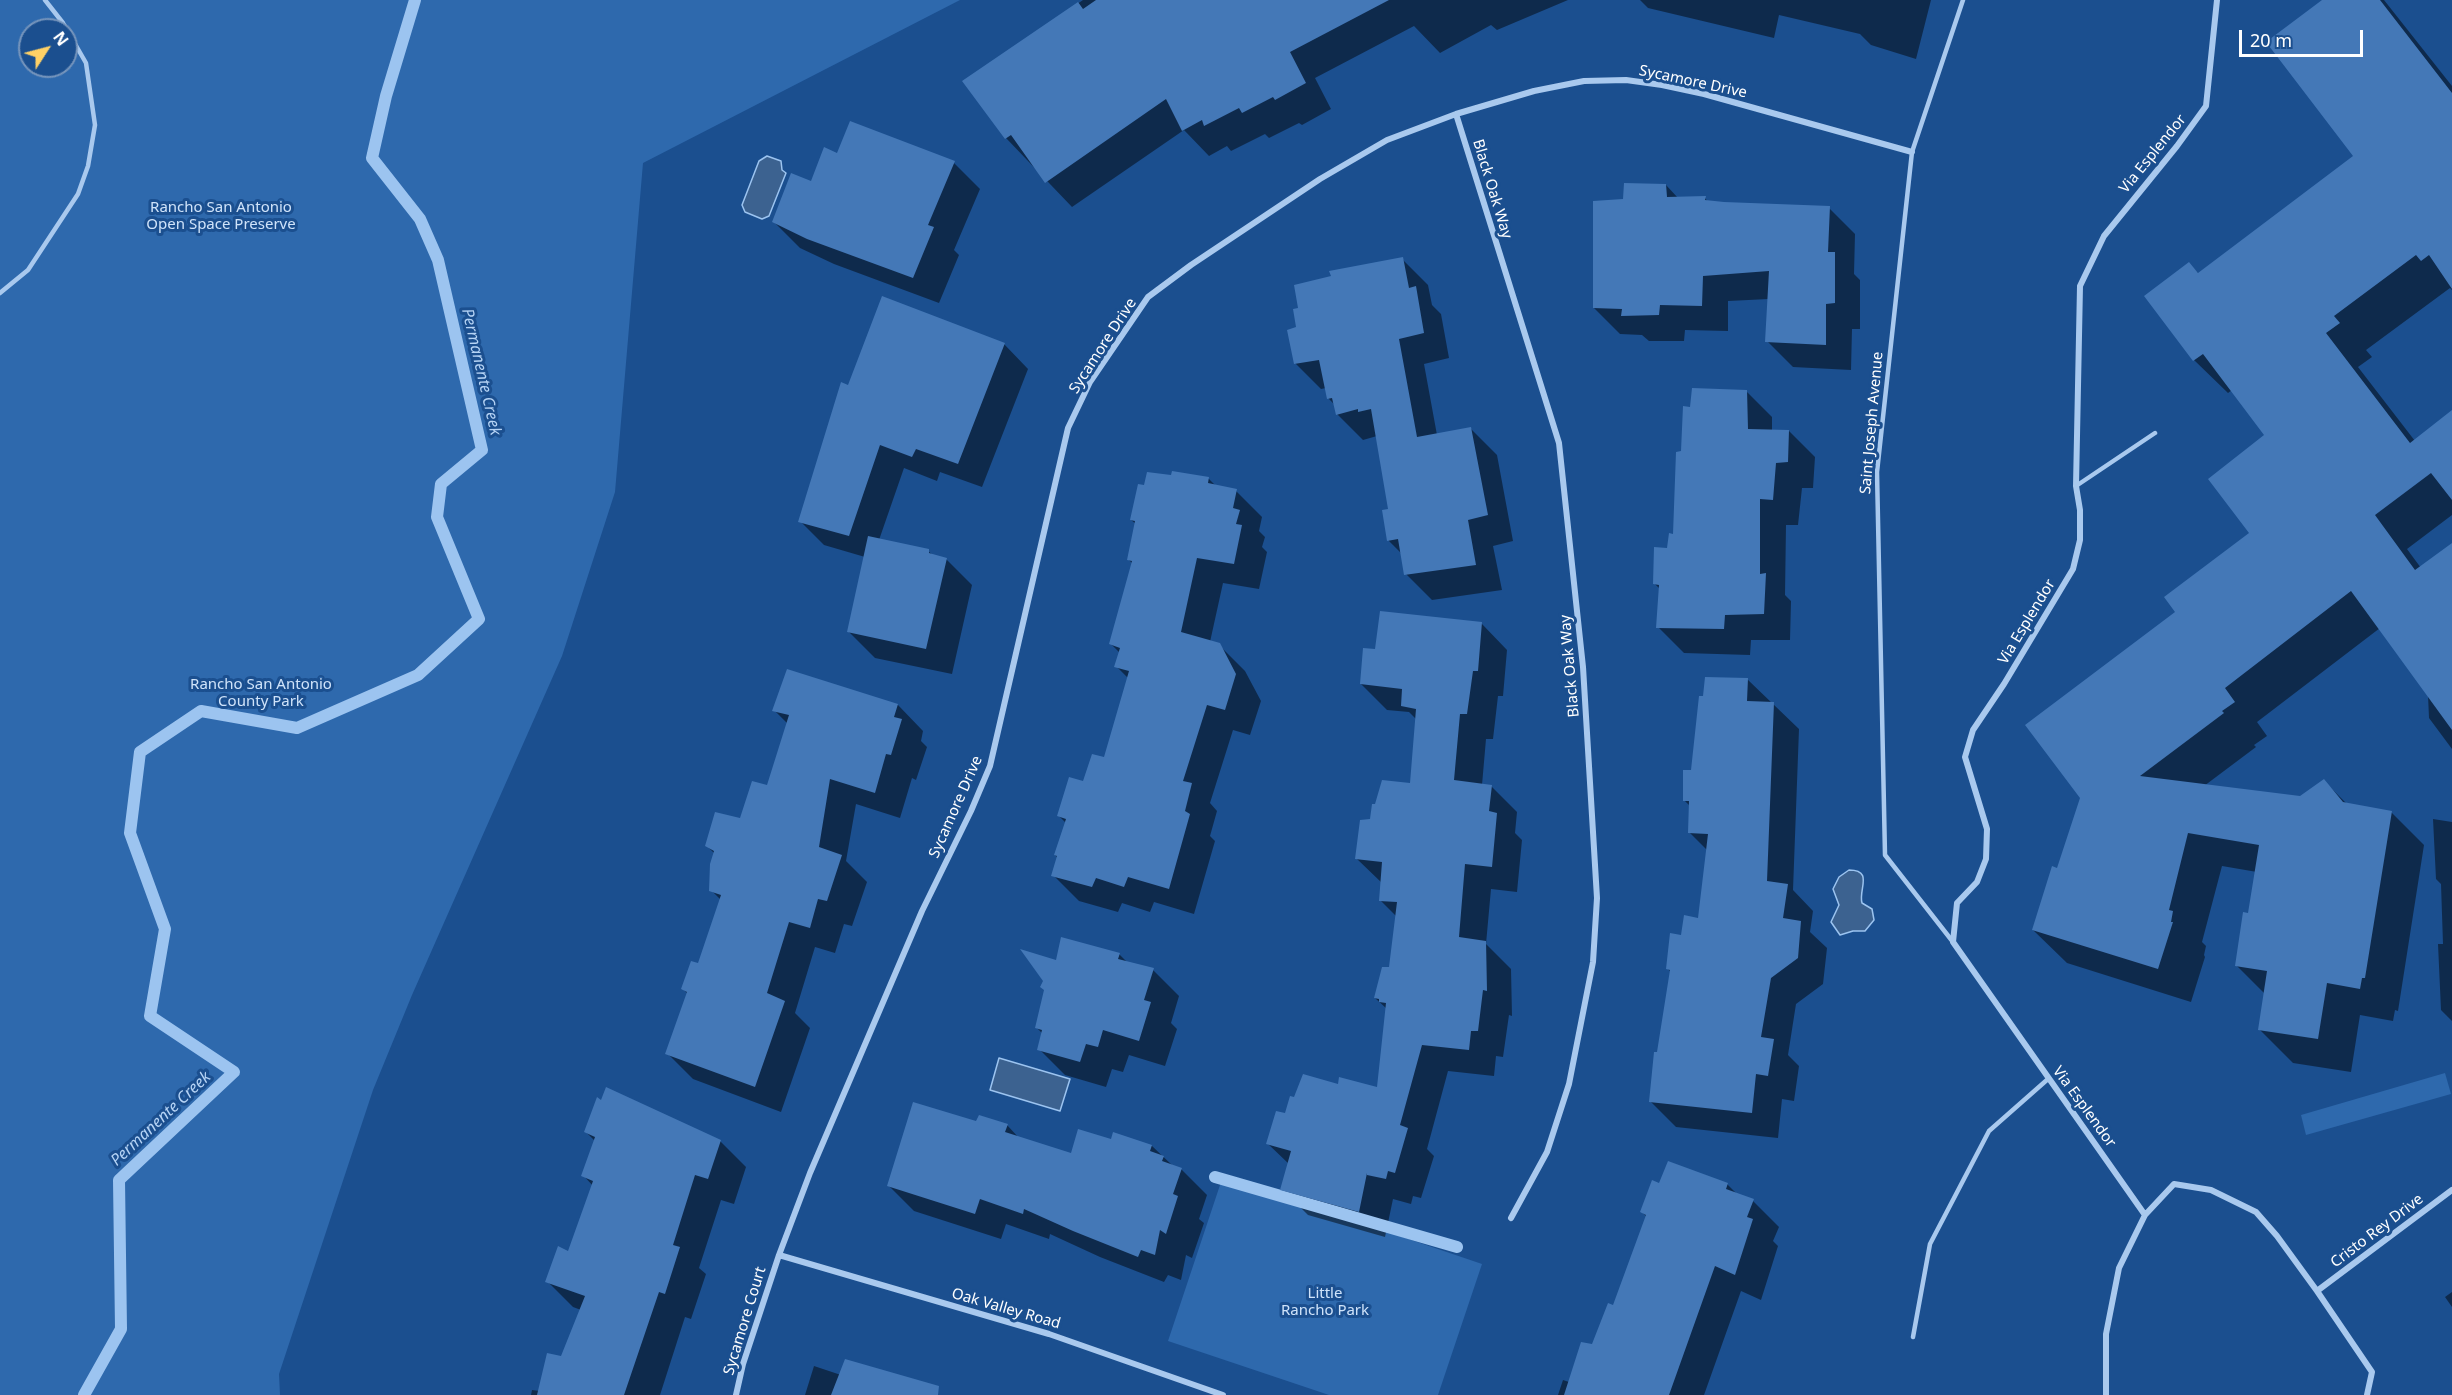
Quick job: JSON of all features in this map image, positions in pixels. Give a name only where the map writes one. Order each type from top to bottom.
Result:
[{"type":"street","name":"Via Esplendor","points":[[2145,1215],[1953,942],[1957,903],[1977,882],[1986,859],[1987,829],[1965,757],[1973,730],[2004,684],[2073,569],[2080,540],[2080,510],[2076,486],[2080,286],[2104,236],[2177,146],[2206,106],[2217,0]]},
{"type":"street","name":"Sycamore Drive","points":[[779,1255],[810,1173],[922,910],[972,811],[990,766],[1068,428],[1090,382],[1148,297],[1191,265],[1320,178],[1387,140],[1456,114],[1534,91],[1584,81],[1626,80],[1704,94],[1912,152]]},
{"type":"street","name":"Black Oak Way","points":[[1456,114],[1559,443],[1583,667],[1597,898],[1593,962],[1569,1084],[1547,1152],[1511,1218]]},
{"type":"street","points":[[2106,1395],[2106,1334],[2119,1268],[2145,1215],[2174,1184],[2211,1190],[2256,1212],[2277,1236],[2317,1291],[2372,1372],[2367,1395]]},
{"type":"street","name":"Cristo Rey Drive","points":[[2317,1291],[2452,1190]]},
{"type":"street","name":"Sycamore Court","points":[[736,1395],[743,1364],[779,1255]]},
{"type":"street","name":"Oak Valley Road","points":[[779,1255],[1049,1334],[1223,1395]]},
{"type":"lane","points":[[0,293],[28,270],[78,194],[88,166],[95,125],[86,63],[63,23],[45,0]]},
{"type":"lane","name":"Saint Joseph Avenue","points":[[1953,942],[1885,855],[1877,472],[1912,152],[1963,0]]},
{"type":"lane","points":[[2076,486],[2155,433]]},
{"type":"lane","points":[[1913,1337],[1930,1244],[1989,1131],[2048,1078]]},
{"type":"green space","name":"Rancho San Antonio County Park","points":[[0,0],[960,0],[643,163],[615,492],[562,656],[412,995],[373,1090],[279,1374],[280,1395],[0,1395]]},
{"type":"green space","points":[[2445,1073],[2451,1094],[2306,1135],[2301,1115]]},
{"type":"green space","name":"Little Rancho Park","points":[[1223,1176],[1482,1264],[1438,1395],[1329,1395],[1168,1341]]},
{"type":"shaded area","points":[[767,156],[781,161],[782,170],[786,173],[769,216],[762,219],[745,212],[742,205],[759,161]]},
{"type":"shaded area","points":[[1849,870],[1861,873],[1863,877],[1862,903],[1872,909],[1874,920],[1865,931],[1853,931],[1840,935],[1831,922],[1839,905],[1833,889],[1839,877]]},
{"type":"shaded area","points":[[999,1058],[1070,1079],[1060,1111],[990,1090]]},
{"type":"building","points":[[1096,0],[1389,0],[1290,52],[1306,83],[1275,100],[1273,97],[1242,113],[1239,108],[1204,126],[1202,120],[1182,131],[1166,99],[1045,183],[1011,135],[1005,139],[962,81],[1078,2],[1083,9]]},
{"type":"building","points":[[2322,0],[2380,0],[2452,93],[2452,289],[2429,255],[2421,261],[2416,255],[2334,316],[2340,323],[2326,333],[2410,443],[2452,410],[2452,500],[2431,473],[2375,515],[2415,570],[2452,543],[2452,730],[2351,591],[2225,688],[2235,702],[2222,711],[2224,713],[2140,776],[2300,796],[2324,779],[2343,802],[2392,811],[2365,978],[2362,978],[2360,989],[2327,983],[2318,1039],[2258,1030],[2267,971],[2235,966],[2243,912],[2248,913],[2259,845],[2188,833],[2169,910],[2173,911],[2171,922],[2173,922],[2158,969],[2032,930],[2052,866],[2057,868],[2080,798],[2025,725],[2175,612],[2164,597],[2249,533],[2208,479],[2264,435],[2203,354],[2193,361],[2144,296],[2189,262],[2198,273],[2353,156],[2266,42]]},
{"type":"building","points":[[850,121],[955,161],[928,225],[934,227],[913,278],[807,239],[772,222],[791,173],[811,181],[824,147],[837,153]]},
{"type":"building","points":[[1624,183],[1666,184],[1667,197],[1706,196],[1705,200],[1724,202],[1830,206],[1828,252],[1835,252],[1835,303],[1826,304],[1826,345],[1765,342],[1769,271],[1703,276],[1702,306],[1660,305],[1659,315],[1621,316],[1622,309],[1593,308],[1593,201],[1623,199]]},
{"type":"building","points":[[1403,257],[1409,288],[1416,286],[1424,333],[1399,339],[1417,437],[1471,427],[1488,515],[1468,520],[1476,565],[1404,575],[1398,539],[1387,541],[1382,510],[1388,509],[1371,409],[1358,412],[1358,409],[1336,415],[1332,398],[1327,399],[1319,360],[1294,364],[1287,330],[1296,327],[1293,309],[1298,308],[1294,285],[1331,276],[1329,271]]},
{"type":"building","points":[[882,296],[1005,343],[958,464],[916,449],[912,457],[880,445],[849,536],[798,522],[841,382],[848,385]]},
{"type":"building","points":[[1692,388],[1747,390],[1748,429],[1789,430],[1788,462],[1776,463],[1773,500],[1760,499],[1760,574],[1766,573],[1764,614],[1725,615],[1724,629],[1656,628],[1659,585],[1653,584],[1654,547],[1667,548],[1669,533],[1673,534],[1676,452],[1681,451],[1683,406],[1690,407]]},
{"type":"building","points":[[1172,471],[1209,477],[1208,483],[1237,489],[1233,508],[1240,510],[1236,524],[1242,525],[1234,564],[1197,558],[1181,632],[1220,643],[1236,674],[1225,710],[1207,705],[1183,781],[1192,783],[1185,811],[1190,814],[1169,889],[1128,877],[1124,887],[1096,878],[1092,887],[1051,876],[1057,856],[1054,855],[1066,819],[1057,816],[1069,777],[1083,781],[1092,754],[1104,757],[1129,671],[1114,667],[1120,648],[1109,644],[1132,561],[1127,560],[1135,521],[1130,520],[1138,484],[1144,485],[1147,472],[1171,475]]},
{"type":"building","points":[[868,536],[929,549],[929,553],[947,558],[926,649],[847,632]]},
{"type":"building","points":[[1380,611],[1482,622],[1478,671],[1473,671],[1467,714],[1460,714],[1454,780],[1492,785],[1489,811],[1497,813],[1492,867],[1465,864],[1459,937],[1486,941],[1487,991],[1483,990],[1478,1031],[1471,1031],[1469,1050],[1422,1045],[1400,1125],[1408,1128],[1395,1173],[1388,1171],[1386,1179],[1367,1175],[1367,1173],[1359,1212],[1280,1190],[1291,1151],[1266,1144],[1276,1111],[1285,1113],[1290,1096],[1294,1097],[1303,1074],[1338,1084],[1339,1077],[1377,1087],[1386,1003],[1374,998],[1382,967],[1389,967],[1397,902],[1379,901],[1382,862],[1355,859],[1360,820],[1370,819],[1372,804],[1375,804],[1382,780],[1410,783],[1416,709],[1401,706],[1402,689],[1360,684],[1363,648],[1375,649]]},
{"type":"building","points":[[787,669],[898,704],[894,717],[902,719],[891,755],[886,754],[875,793],[830,779],[819,847],[842,855],[827,901],[818,899],[810,928],[789,922],[767,993],[785,1001],[755,1087],[665,1054],[687,992],[681,989],[691,961],[698,963],[721,895],[709,891],[710,864],[714,851],[705,846],[715,812],[740,818],[752,781],[767,785],[789,715],[772,711]]},
{"type":"building","points":[[1705,677],[1748,678],[1747,701],[1774,702],[1767,881],[1788,884],[1783,918],[1801,921],[1798,958],[1771,978],[1761,1037],[1774,1039],[1768,1076],[1756,1074],[1752,1113],[1649,1102],[1654,1052],[1657,1052],[1670,970],[1666,969],[1670,933],[1681,935],[1684,915],[1698,918],[1708,834],[1688,833],[1689,801],[1683,801],[1683,770],[1691,770],[1699,696],[1703,696]]},
{"type":"building","points":[[1061,937],[1120,953],[1118,959],[1154,968],[1144,1000],[1151,1002],[1139,1041],[1103,1030],[1098,1047],[1086,1044],[1080,1062],[1037,1050],[1042,1030],[1035,1028],[1044,990],[1040,987],[1043,981],[1020,949],[1056,960]]},
{"type":"building","points":[[606,1087],[721,1140],[708,1179],[695,1175],[673,1245],[680,1247],[665,1294],[659,1292],[624,1395],[537,1395],[547,1353],[561,1356],[585,1296],[545,1282],[558,1246],[568,1251],[593,1181],[581,1176],[595,1137],[584,1132],[597,1097],[601,1100]]},
{"type":"building","points":[[913,1102],[976,1121],[979,1115],[1008,1124],[1005,1132],[1071,1153],[1078,1129],[1111,1139],[1113,1132],[1152,1145],[1150,1151],[1164,1156],[1162,1161],[1182,1168],[1173,1194],[1178,1196],[1166,1234],[1160,1230],[1155,1255],[1141,1250],[1138,1257],[1024,1209],[1023,1214],[980,1199],[975,1214],[887,1186]]},
{"type":"building","points":[[1668,1161],[1728,1183],[1726,1189],[1754,1199],[1747,1217],[1753,1219],[1735,1275],[1715,1266],[1669,1395],[1564,1395],[1581,1342],[1592,1344],[1608,1303],[1613,1305],[1646,1215],[1640,1212],[1652,1180],[1659,1183]]},
{"type":"building","points":[[845,1359],[939,1386],[938,1395],[831,1395]]},
{"type":"waterway","name":"Permanente Creek","points":[[84,1395],[121,1329],[119,1180],[234,1072],[150,1016],[165,929],[130,833],[140,752],[201,711],[297,728],[418,675],[479,619],[437,517],[441,484],[482,450],[438,260],[420,219],[372,158],[386,96],[415,0]]},
{"type":"waterway","points":[[1215,1177],[1457,1247]]},
{"type":"park label","name":"Rancho San Antonio Open Space Preserve","points":[[221,216]]}]
